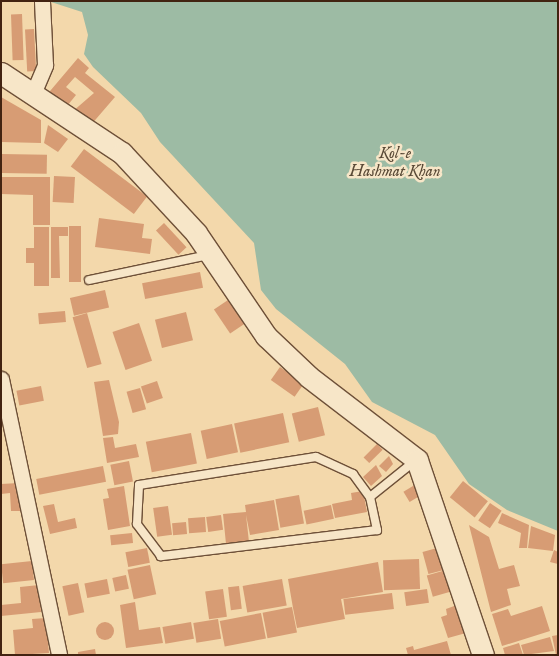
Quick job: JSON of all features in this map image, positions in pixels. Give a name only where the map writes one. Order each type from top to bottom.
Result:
[{"type":"street","points":[[32,96],[45,65],[42,1]]},
{"type":"street","points":[[1,73],[32,96],[122,153],[211,255],[266,336],[309,377],[417,460],[483,655]]},
{"type":"street","points":[[1,379],[59,655]]},
{"type":"lane","points":[[89,280],[211,255]]},
{"type":"lane","points":[[322,457],[353,474],[370,497],[378,526],[372,532],[161,556],[138,524],[136,490],[144,483],[322,457]]},
{"type":"lane","points":[[370,497],[417,460]]},
{"type":"water","name":"Kol-e Hashmat Khan","points":[[48,1],[558,1],[558,531],[507,510],[469,484],[435,435],[372,402],[345,364],[276,309],[261,290],[254,243],[160,142],[141,113],[93,67],[84,54],[88,35],[82,12]]},
{"type":"building","points":[[11,14],[22,14],[24,60],[13,60]]},
{"type":"building","points":[[25,29],[34,29],[36,71],[27,71]]},
{"type":"building","points":[[78,58],[89,68],[85,73],[115,97],[90,126],[72,112],[94,93],[75,77],[66,87],[76,95],[63,111],[45,97]]},
{"type":"building","points":[[1,97],[41,120],[41,143],[1,142]]},
{"type":"building","points":[[48,125],[68,139],[58,152],[44,143]]},
{"type":"building","points":[[84,149],[147,197],[134,214],[71,167]]},
{"type":"building","points":[[1,154],[47,155],[47,174],[1,173]]},
{"type":"building","points":[[54,176],[75,177],[74,203],[53,202]]},
{"type":"building","points":[[1,177],[50,177],[50,225],[33,225],[33,195],[1,194]]},
{"type":"building","points":[[99,218],[144,224],[142,238],[152,239],[150,254],[95,247]]},
{"type":"building","points":[[164,223],[187,247],[178,255],[156,231]]},
{"type":"building","points":[[69,226],[81,226],[81,282],[69,282]]},
{"type":"building","points":[[34,227],[49,227],[49,286],[34,286],[34,263],[26,263],[26,248],[34,248]]},
{"type":"building","points":[[51,227],[68,227],[68,236],[59,236],[60,278],[51,278]]},
{"type":"building","points":[[200,272],[203,288],[145,299],[142,283]]},
{"type":"building","points":[[105,290],[109,308],[74,316],[70,298]]},
{"type":"building","points":[[228,300],[244,324],[230,334],[214,310]]},
{"type":"building","points":[[65,311],[66,322],[39,324],[38,313]]},
{"type":"building","points":[[186,312],[193,340],[162,348],[155,320]]},
{"type":"building","points":[[87,313],[102,364],[87,368],[73,317]]},
{"type":"building","points":[[139,323],[152,361],[126,370],[113,332]]},
{"type":"building","points":[[280,367],[304,384],[295,397],[271,380]]},
{"type":"building","points":[[109,380],[119,422],[118,434],[103,436],[94,382]]},
{"type":"building","points":[[157,381],[163,398],[147,404],[141,387]]},
{"type":"building","points":[[41,386],[44,401],[19,405],[16,391]]},
{"type":"building","points":[[140,388],[146,409],[133,413],[127,392]]},
{"type":"building","points":[[318,407],[325,435],[299,442],[292,414]]},
{"type":"building","points":[[283,413],[289,442],[240,453],[234,423]]},
{"type":"building","points":[[232,424],[238,452],[207,459],[201,431]]},
{"type":"building","points":[[191,433],[197,463],[152,472],[146,442]]},
{"type":"building","points":[[113,437],[115,448],[136,444],[139,457],[107,463],[103,438]]},
{"type":"building","points":[[377,444],[383,450],[369,463],[364,457]]},
{"type":"building","points":[[389,456],[393,464],[386,472],[379,466]]},
{"type":"building","points":[[129,461],[133,482],[114,485],[110,465]]},
{"type":"building","points":[[376,465],[382,476],[371,486],[363,477]]},
{"type":"building","points":[[103,466],[106,482],[39,495],[36,479]]},
{"type":"building","points":[[463,481],[488,501],[475,517],[450,497]]},
{"type":"building","points":[[19,483],[21,511],[11,511],[10,493],[1,494],[1,484]]},
{"type":"building","points":[[418,483],[424,493],[410,502],[403,492]]},
{"type":"building","points":[[124,486],[130,526],[108,530],[103,499],[109,498],[107,489]]},
{"type":"building","points":[[363,491],[367,512],[335,518],[332,504],[352,500],[351,493]]},
{"type":"building","points":[[299,495],[304,524],[280,528],[275,499]]},
{"type":"building","points":[[274,500],[279,530],[250,535],[246,515],[249,542],[226,544],[223,514],[246,512],[245,505]]},
{"type":"building","points":[[490,503],[502,511],[490,528],[478,520]]},
{"type":"building","points":[[54,504],[58,522],[75,518],[77,528],[50,534],[43,506]]},
{"type":"building","points":[[331,505],[334,519],[307,525],[304,511]]},
{"type":"building","points":[[168,506],[172,535],[157,537],[153,508]]},
{"type":"building","points":[[502,513],[529,525],[527,548],[519,548],[521,533],[498,523]]},
{"type":"building","points":[[221,515],[223,530],[208,532],[206,517]]},
{"type":"building","points":[[205,517],[206,532],[189,533],[188,518]]},
{"type":"building","points":[[186,522],[187,534],[173,535],[172,523]]},
{"type":"building","points":[[469,525],[489,537],[499,569],[514,565],[520,586],[507,589],[511,605],[491,612]]},
{"type":"building","points":[[531,526],[555,535],[553,551],[528,548]]},
{"type":"building","points":[[132,533],[133,543],[111,545],[110,535]]},
{"type":"building","points":[[147,548],[150,563],[128,567],[125,552]]},
{"type":"building","points":[[437,548],[443,570],[428,574],[423,552]]},
{"type":"building","points":[[554,550],[558,552],[558,564],[550,562]]},
{"type":"building","points":[[419,559],[420,589],[384,590],[383,560]]},
{"type":"building","points":[[32,561],[34,580],[3,583],[1,564]]},
{"type":"building","points":[[378,562],[383,592],[341,599],[345,619],[297,628],[288,579]]},
{"type":"building","points":[[150,565],[156,594],[134,599],[128,570]]},
{"type":"building","points":[[446,570],[452,591],[433,597],[427,576]]},
{"type":"building","points":[[126,575],[129,589],[115,592],[112,578]]},
{"type":"building","points":[[107,579],[110,594],[87,598],[84,583]]},
{"type":"building","points":[[282,579],[287,606],[247,613],[243,586]]},
{"type":"building","points":[[78,583],[84,612],[69,616],[62,586]]},
{"type":"building","points":[[39,585],[41,612],[1,616],[1,605],[21,603],[20,587]]},
{"type":"building","points":[[239,586],[242,609],[231,610],[228,587]]},
{"type":"building","points":[[223,589],[227,617],[209,619],[205,592]]},
{"type":"building","points":[[427,589],[429,603],[406,606],[404,592]]},
{"type":"building","points":[[392,593],[394,609],[345,615],[343,599]]},
{"type":"building","points":[[135,602],[139,630],[160,627],[163,643],[126,648],[120,605]]},
{"type":"building","points":[[457,605],[466,633],[448,638],[441,617],[447,615],[446,609]]},
{"type":"building","points":[[542,606],[550,631],[502,646],[492,614],[508,609],[511,616]]},
{"type":"building","points":[[292,607],[297,633],[268,638],[263,613]]},
{"type":"building","points":[[261,613],[266,639],[225,647],[220,621]]},
{"type":"building","points":[[46,618],[49,653],[15,655],[13,630],[33,628],[32,619]]},
{"type":"building","points":[[218,619],[221,639],[196,643],[193,623]]},
{"type":"building","points":[[105,622],[111,625],[114,631],[111,637],[105,640],[99,637],[96,631],[99,625]]},
{"type":"building","points":[[191,622],[194,639],[165,644],[162,627]]},
{"type":"building","points":[[558,635],[558,655],[556,655],[552,636]]},
{"type":"building","points":[[550,637],[554,651],[524,655],[521,645]]},
{"type":"building","points":[[447,641],[451,655],[408,655],[406,648],[413,646],[414,650]]},
{"type":"building","points":[[519,643],[523,655],[505,655],[503,648]]},
{"type":"building","points":[[95,649],[96,655],[78,655],[78,652]]}]
